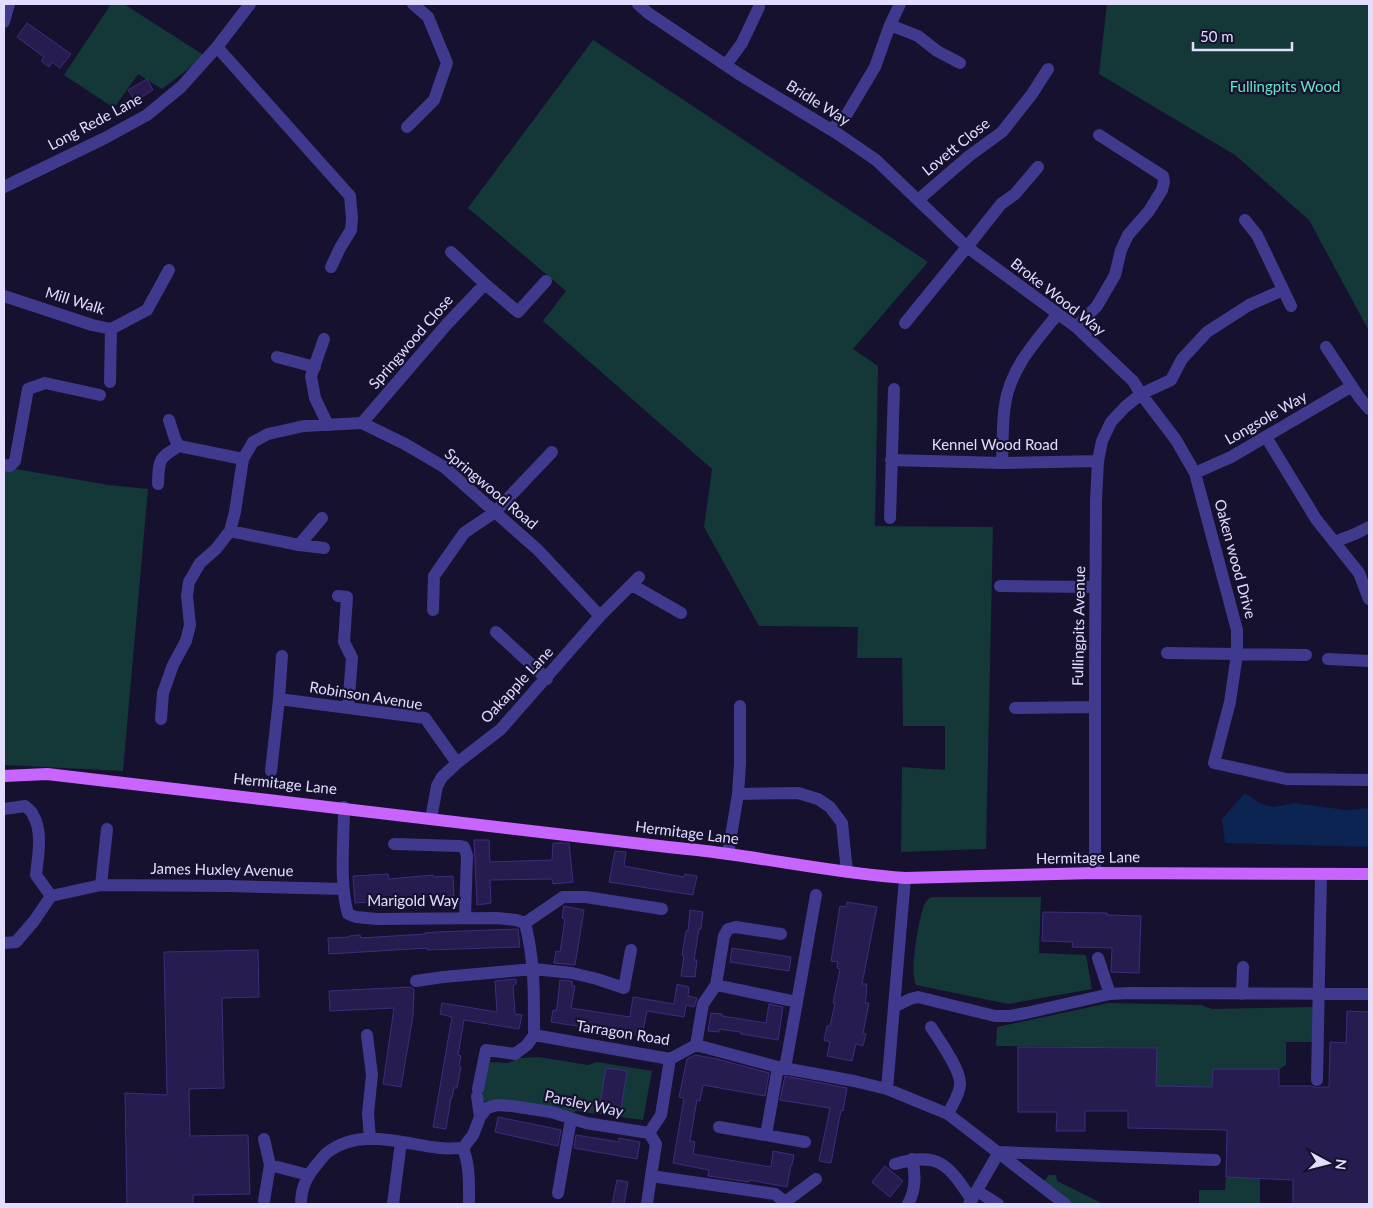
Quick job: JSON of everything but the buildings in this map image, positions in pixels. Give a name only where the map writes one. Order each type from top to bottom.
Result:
[{"type":"main road","name":"Hermitage Lane","points":[[4,776],[47,774],[344,807],[728,854],[847,872],[905,878],[1095,873],[1369,874]]},
{"type":"street","points":[[4,22],[8,4]]},
{"type":"street","name":"Long Rede Lane","points":[[4,187],[105,138],[147,115],[181,87],[217,47],[250,4]]},
{"type":"street","points":[[407,127],[434,100],[447,63],[428,17],[413,4]]},
{"type":"street","name":"Bridle Way","points":[[638,4],[648,13],[726,65],[876,160],[969,250]]},
{"type":"street","points":[[831,130],[847,114],[875,67],[890,25],[900,4]]},
{"type":"street","points":[[726,65],[742,43],[759,6]]},
{"type":"street","points":[[890,25],[918,36],[937,51],[960,62]]},
{"type":"street","points":[[217,47],[350,196],[351,230],[331,267]]},
{"type":"street","name":"Lovett Close","points":[[918,200],[969,156],[1002,132],[1032,94],[1048,69]]},
{"type":"street","points":[[1076,327],[1097,306],[1115,275],[1121,250],[1128,235],[1149,211],[1162,190],[1164,182],[1163,176],[1099,136]]},
{"type":"street","points":[[904,323],[969,250],[1001,204],[1015,194],[1038,167]]},
{"type":"street","points":[[1245,220],[1257,235],[1291,306]]},
{"type":"street","name":"Broke Wood Way","points":[[969,250],[1076,327],[1133,381],[1141,394]]},
{"type":"street","points":[[450,252],[518,312],[546,282]]},
{"type":"street","name":"Mill Walk","points":[[4,296],[111,329],[147,310],[169,270]]},
{"type":"street","name":"Springwood Close","points":[[362,423],[441,331],[485,284]]},
{"type":"street","name":"Fullingpits Avenue","points":[[1095,873],[1094,707],[1098,461],[1102,441],[1111,422],[1125,407],[1141,394],[1171,380],[1182,359],[1206,332],[1249,305],[1282,290]]},
{"type":"street","points":[[1002,463],[1004,405],[1010,384],[1018,366],[1057,315]]},
{"type":"street","points":[[110,382],[111,329]]},
{"type":"street","points":[[324,339],[311,376],[315,398],[328,425]]},
{"type":"street","points":[[1326,347],[1369,409]]},
{"type":"street","points":[[277,358],[315,367]]},
{"type":"street","points":[[4,464],[10,466],[15,461],[28,389],[45,383],[100,395]]},
{"type":"street","name":"Longsole Way","points":[[1195,473],[1231,457],[1352,386]]},
{"type":"street","points":[[890,518],[894,388]]},
{"type":"street","points":[[1141,394],[1176,440],[1195,473]]},
{"type":"street","points":[[169,420],[180,446]]},
{"type":"street","name":"Springwood Road","points":[[161,719],[163,693],[173,665],[186,641],[190,625],[187,596],[190,582],[200,562],[216,549],[230,530],[235,512],[243,459],[253,442],[268,434],[304,426],[362,423],[405,444],[444,468],[495,512],[538,550],[600,616]]},
{"type":"street","points":[[1266,437],[1316,519],[1359,572],[1369,599]]},
{"type":"street","points":[[158,484],[159,466],[164,456],[180,446],[243,459]]},
{"type":"street","points":[[433,610],[434,576],[464,533],[495,512],[552,452]]},
{"type":"street","name":"Kennel Wood Road","points":[[892,460],[1002,463],[1098,461]]},
{"type":"street","name":"Oaken wood Drive","points":[[1195,473],[1237,630],[1238,654]]},
{"type":"street","points":[[299,545],[322,518]]},
{"type":"street","points":[[1334,542],[1369,527]]},
{"type":"street","points":[[230,530],[299,545],[324,548]]},
{"type":"street","name":"Oakapple Lane","points":[[432,819],[434,798],[442,777],[501,729],[547,679],[600,616],[635,581],[681,613]]},
{"type":"street","points":[[1000,586],[1096,587]]},
{"type":"street","points":[[338,596],[347,597],[344,642],[352,658],[348,708]]},
{"type":"street","points":[[496,632],[547,679]]},
{"type":"street","points":[[1167,653],[1306,655]]},
{"type":"street","points":[[1238,654],[1230,702],[1214,763],[1286,779],[1369,780]]},
{"type":"street","points":[[271,771],[282,656]]},
{"type":"street","points":[[1328,659],[1369,661]]},
{"type":"street","name":"Robinson Avenue","points":[[279,699],[425,718],[457,763]]},
{"type":"street","points":[[728,854],[738,794],[740,706]]},
{"type":"street","points":[[1015,708],[1094,707]]},
{"type":"street","points":[[738,794],[798,793],[818,799],[830,807],[842,823],[847,872]]},
{"type":"street","points":[[4,809],[25,806],[33,813],[39,845],[36,875],[51,896],[34,921],[16,942],[4,943]]},
{"type":"street","name":"Marigold Way","points":[[344,807],[343,889],[348,914],[356,917],[377,919],[496,918],[526,923]]},
{"type":"street","points":[[101,885],[107,829]]},
{"type":"street","points":[[394,844],[464,847],[467,855],[465,918]]},
{"type":"street","points":[[1317,1080],[1321,874]]},
{"type":"street","points":[[887,1090],[905,878]]},
{"type":"street","name":"James Huxley Avenue","points":[[51,896],[101,885],[343,889]]},
{"type":"street","points":[[766,1135],[797,1002],[816,895]]},
{"type":"street","points":[[301,1204],[301,1194],[308,1175],[327,1152],[342,1143],[358,1139],[370,1139],[442,1149],[462,1148],[473,1135],[480,1117],[477,1093],[486,1050],[515,1054],[527,1045],[534,1035],[534,969],[526,923],[563,897],[586,897],[662,909]]},
{"type":"street","points":[[780,934],[736,927],[728,929],[724,936],[716,985],[703,1004],[696,1045],[782,1067],[854,1081],[887,1090],[948,1114],[1065,1204]]},
{"type":"street","points":[[416,981],[534,969],[572,973],[624,988],[631,950]]},
{"type":"street","points":[[1098,958],[1110,994]]},
{"type":"street","points":[[1242,994],[1243,968]]},
{"type":"street","points":[[716,985],[797,1002]]},
{"type":"street","points":[[894,1007],[918,997],[994,1016],[1010,1016],[1110,994],[1369,994]]},
{"type":"street","points":[[932,1027],[960,1078],[959,1090],[948,1114]]},
{"type":"street","points":[[367,1035],[372,1075],[368,1113],[370,1139]]},
{"type":"street","name":"Tarragon Road","points":[[534,1035],[670,1060],[696,1045]]},
{"type":"street","points":[[647,1204],[656,1144],[649,1133],[661,1115],[670,1060]]},
{"type":"street","name":"Parsley Way","points":[[480,1117],[487,1108],[497,1105],[512,1106],[551,1112],[586,1123],[649,1133]]},
{"type":"street","points":[[558,1193],[570,1119]]},
{"type":"street","points":[[719,1127],[805,1142]]},
{"type":"street","points":[[264,1139],[270,1165],[264,1201]]},
{"type":"street","points":[[393,1204],[401,1142]]},
{"type":"street","points":[[462,1148],[466,1157],[469,1204]]},
{"type":"street","points":[[999,1152],[1214,1160]]},
{"type":"street","points":[[973,1198],[999,1152]]},
{"type":"street","points":[[895,1164],[921,1158],[934,1161],[950,1170],[973,1198],[998,1204]]},
{"type":"street","points":[[908,1204],[912,1198],[915,1184],[912,1159]]},
{"type":"street","points":[[270,1165],[308,1175]]},
{"type":"street","points":[[651,1176],[775,1194],[786,1203],[816,1179]]},
{"type":"green space","points":[[111,4],[124,4],[205,56],[162,89],[138,74],[114,108],[64,75]]},
{"type":"green space","name":"Fullingpits Wood","points":[[1107,4],[1369,4],[1369,331],[1309,220],[1235,155],[1099,74]]},
{"type":"green space","points":[[593,40],[928,262],[853,349],[878,366],[875,526],[993,527],[986,849],[901,852],[902,767],[945,770],[945,726],[903,726],[902,658],[857,658],[858,627],[759,626],[704,527],[712,469],[543,321],[566,291],[468,208]]},
{"type":"green space","points":[[4,467],[109,485],[148,489],[123,771],[4,765]]},
{"type":"green space","points":[[932,897],[1041,897],[1039,953],[1086,955],[1092,989],[1008,1004],[916,985],[914,979],[914,958],[917,933],[924,905]]},
{"type":"green space","points":[[1109,1003],[1201,1005],[1212,1009],[1313,1007],[1312,1042],[1286,1042],[1286,1065],[1279,1069],[1213,1069],[1212,1087],[1156,1086],[1156,1048],[996,1046],[997,1027]]},
{"type":"green space","points":[[539,1057],[588,1065],[597,1062],[652,1071],[643,1120],[576,1111],[571,1114],[558,1109],[481,1101],[488,1062],[508,1063],[520,1058]]},
{"type":"green space","points":[[1049,1175],[1056,1175],[1057,1181],[1103,1204],[1072,1204],[1043,1182]]},
{"type":"green space","points":[[1226,1177],[1260,1178],[1260,1204],[1199,1204],[1199,1190],[1225,1190]]},
{"type":"water","points":[[1245,793],[1261,804],[1274,807],[1294,803],[1346,810],[1369,808],[1369,847],[1225,843],[1222,819]]}]
